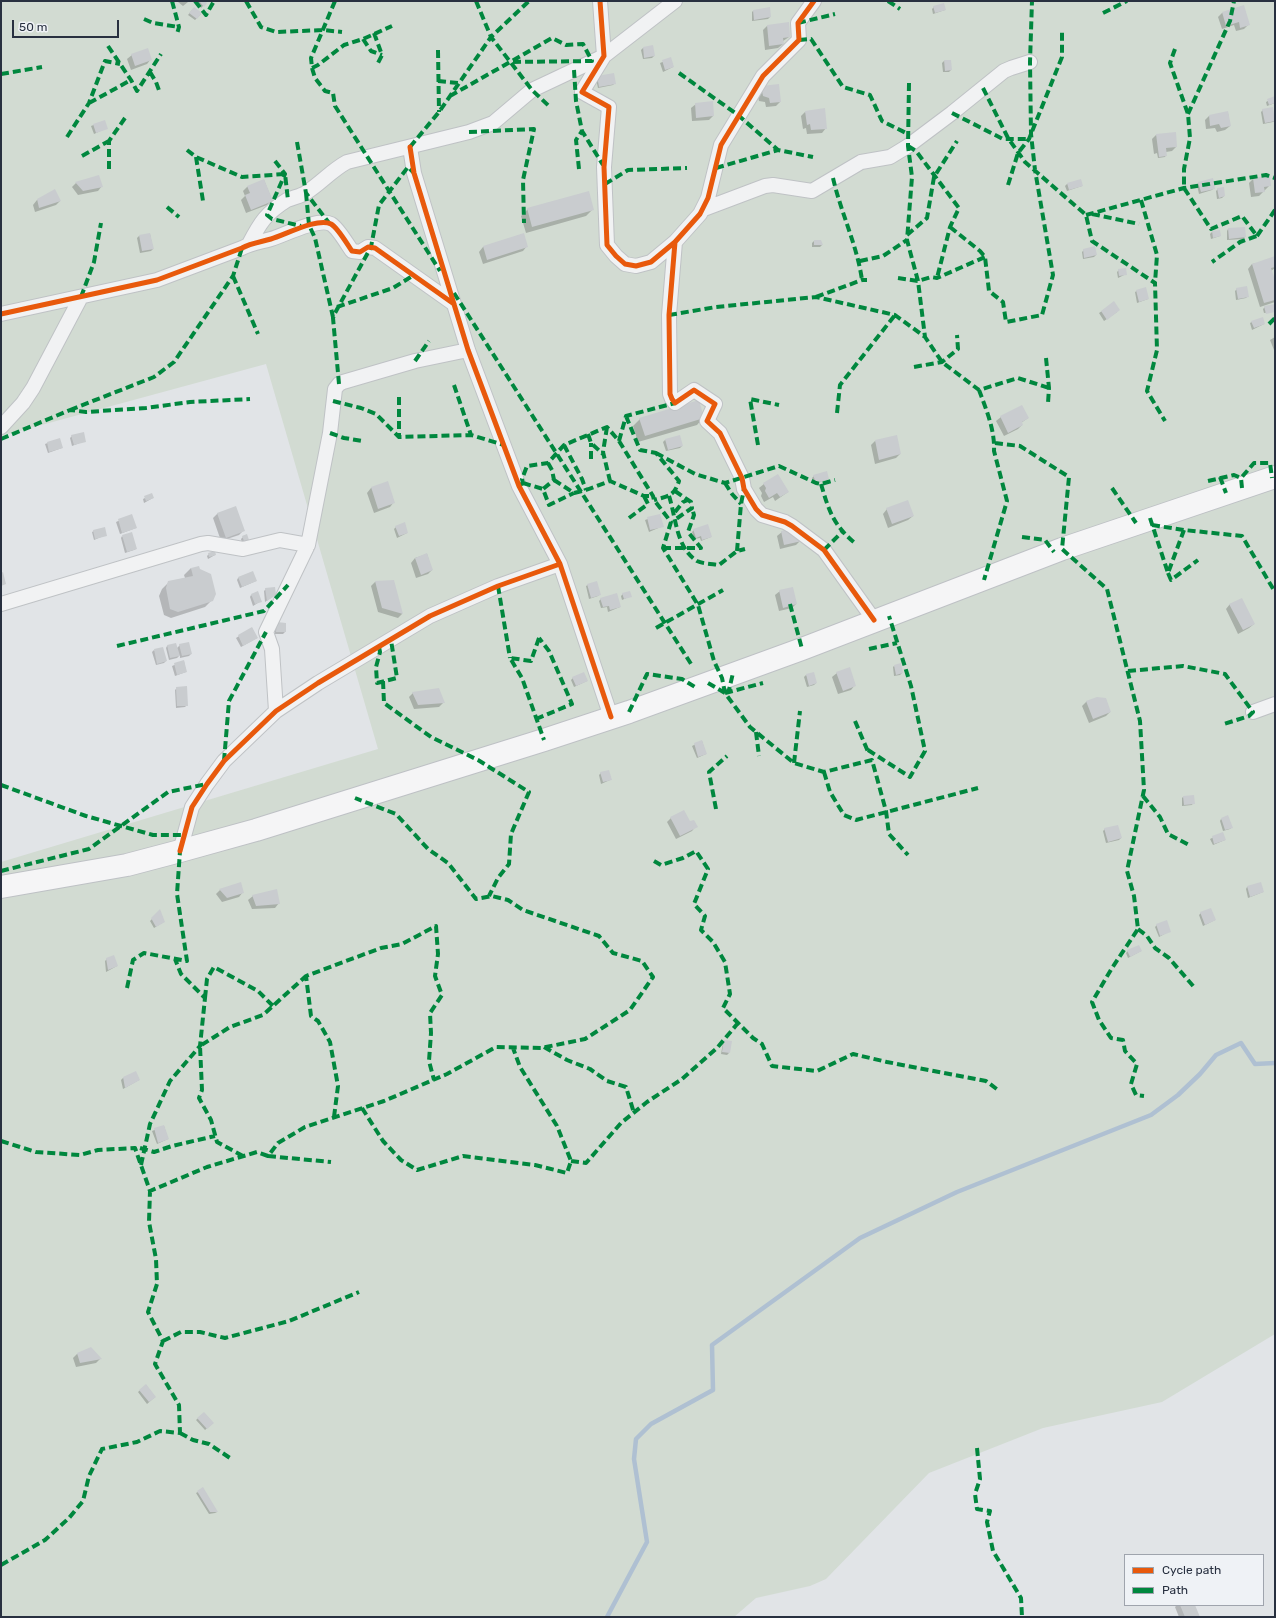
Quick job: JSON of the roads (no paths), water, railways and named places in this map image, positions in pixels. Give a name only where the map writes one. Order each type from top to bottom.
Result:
[{"type":"main road","points":[[1,887],[127,865],[180,851],[256,830],[544,740],[629,712],[802,649],[874,620],[984,580],[1062,549],[1275,477]]},
{"type":"street","points":[[600,1],[604,56],[582,92],[609,107],[604,167],[607,245],[625,264],[636,266],[651,262],[675,242],[704,209],[721,145],[763,76],[798,40],[798,23],[814,1]]},
{"type":"street","points":[[249,244],[261,221],[266,215],[288,200],[306,193],[338,167],[353,159],[410,147],[469,132],[493,123],[532,90],[604,56],[675,1]]},
{"type":"street","points":[[704,209],[765,186],[773,185],[812,191],[861,162],[890,157],[908,146],[1004,71],[1030,62]]},
{"type":"street","points":[[410,147],[414,172],[468,350],[519,486],[560,564],[611,717]]},
{"type":"street","points":[[1,314],[156,280],[242,248],[249,244],[272,239],[309,225],[330,223],[352,251],[360,252],[368,247],[375,248],[454,304]]},
{"type":"street","points":[[675,242],[669,314],[670,394],[672,399],[675,403],[694,390],[715,404],[707,421],[720,433],[742,478],[744,489],[756,510],[766,516],[785,522],[792,526],[824,550],[874,620]]},
{"type":"street","points":[[1,427],[23,403],[33,388],[81,297]]},
{"type":"street","points":[[276,712],[272,649],[266,632],[308,545],[330,433],[333,401],[336,389],[339,384],[415,361],[468,350]]},
{"type":"street","points":[[1,604],[201,544],[208,543],[244,549],[280,540],[308,545]]},
{"type":"street","points":[[180,851],[192,807],[207,784],[224,761],[276,712],[318,682],[430,616],[498,586],[560,564]]},
{"type":"street","points":[[1253,712],[1275,704]]},
{"type":"waterway","points":[[607,1617],[647,1542],[634,1459],[636,1439],[651,1424],[713,1390],[712,1345],[860,1238],[957,1192],[1151,1115],[1178,1095],[1200,1074],[1216,1055],[1241,1043],[1255,1064],[1275,1063]]}]
